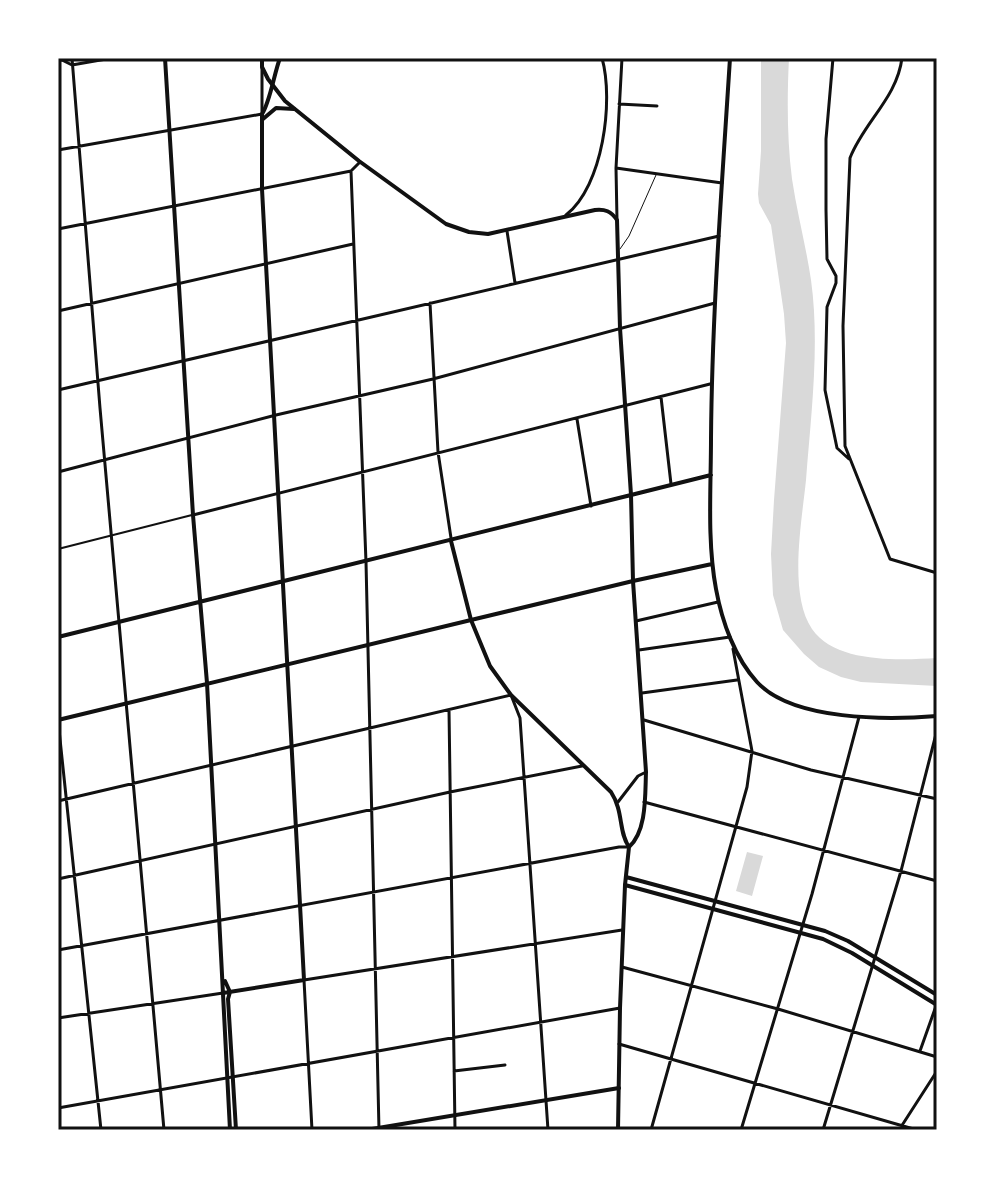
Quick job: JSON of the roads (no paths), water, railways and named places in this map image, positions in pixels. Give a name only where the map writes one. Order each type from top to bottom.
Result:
[{"type":"main road","points":[[165,58],[193,515],[202,602],[233,1130]]},
{"type":"main road","points":[[262,58],[262,67],[270,83],[294,109],[360,162],[446,224],[478,233],[507,231],[603,210],[610,212],[617,220],[633,581],[646,772],[638,840],[629,847]]},
{"type":"main road","points":[[226,992],[304,980],[262,189],[262,114],[280,58]]},
{"type":"main road","points":[[730,58],[710,384],[712,564],[718,602],[731,640],[752,675],[772,695],[803,707],[859,717],[897,719],[937,716]]},
{"type":"main road","points":[[262,114],[281,107],[294,109]]},
{"type":"main road","points":[[262,121],[268,113]]},
{"type":"main road","points":[[58,637],[711,475]]},
{"type":"main road","points":[[451,541],[471,620],[490,666],[511,695],[586,765],[618,802],[625,841],[629,847],[623,930],[618,1130]]},
{"type":"main road","points":[[58,720],[712,564]]},
{"type":"main road","points":[[626,877],[825,931],[937,995]]},
{"type":"main road","points":[[625,885],[823,939],[937,1004]]},
{"type":"main road","points":[[366,1130],[619,1088]]},
{"type":"street","points":[[60,61],[70,58],[72,65],[164,1130]]},
{"type":"street","points":[[60,61],[72,65],[110,58]]},
{"type":"street","points":[[565,216],[580,199],[601,154],[606,78],[602,58]]},
{"type":"street","points":[[617,220],[616,168],[622,58]]},
{"type":"street","points":[[833,58],[826,139],[826,210],[827,259],[836,276],[836,283],[827,307],[825,390],[837,448],[850,461]]},
{"type":"street","points":[[902,58],[895,88],[856,143],[850,158],[843,326],[845,446],[890,559],[937,573]]},
{"type":"street","points":[[58,150],[262,114],[262,67]]},
{"type":"street","points":[[619,104],[657,106]]},
{"type":"street","points":[[58,229],[351,171],[360,162]]},
{"type":"street","points":[[616,168],[722,183]]},
{"type":"street","points":[[351,171],[366,562],[379,1129]]},
{"type":"street","points":[[507,231],[515,284]]},
{"type":"street","points":[[58,390],[719,236]]},
{"type":"street","points":[[58,311],[353,244]]},
{"type":"street","points":[[430,303],[438,452],[451,541]]},
{"type":"street","points":[[58,472],[276,415],[433,379],[715,303]]},
{"type":"street","points":[[58,549],[710,384]]},
{"type":"street","points":[[661,397],[671,485]]},
{"type":"street","points":[[577,417],[591,506]]},
{"type":"street","points":[[636,621],[718,602]]},
{"type":"street","points":[[639,650],[731,640],[752,751],[737,827],[651,1130]]},
{"type":"street","points":[[642,693],[739,680]]},
{"type":"street","points":[[58,801],[511,695],[520,718],[548,1130]]},
{"type":"street","points":[[449,710],[455,1130]]},
{"type":"street","points":[[741,1130],[803,925],[859,717]]},
{"type":"street","points":[[58,720],[101,1130]]},
{"type":"street","points":[[644,720],[784,763],[937,799]]},
{"type":"street","points":[[823,1130],[876,959],[937,730]]},
{"type":"street","points":[[58,879],[586,765]]},
{"type":"street","points":[[618,802],[638,776],[646,772]]},
{"type":"street","points":[[644,802],[937,881]]},
{"type":"street","points":[[58,950],[374,890],[629,847]]},
{"type":"street","points":[[312,1130],[304,980],[623,930]]},
{"type":"street","points":[[622,967],[778,1009],[937,1057]]},
{"type":"street","points":[[58,1018],[226,992]]},
{"type":"street","points":[[920,1051],[937,1004]]},
{"type":"street","points":[[58,1108],[620,1008]]},
{"type":"street","points":[[619,1044],[917,1130]]},
{"type":"street","points":[[454,1071],[505,1065]]},
{"type":"street","points":[[899,1130],[937,1071]]},
{"type":"lane","points":[[618,251],[629,236],[657,174]]}]
